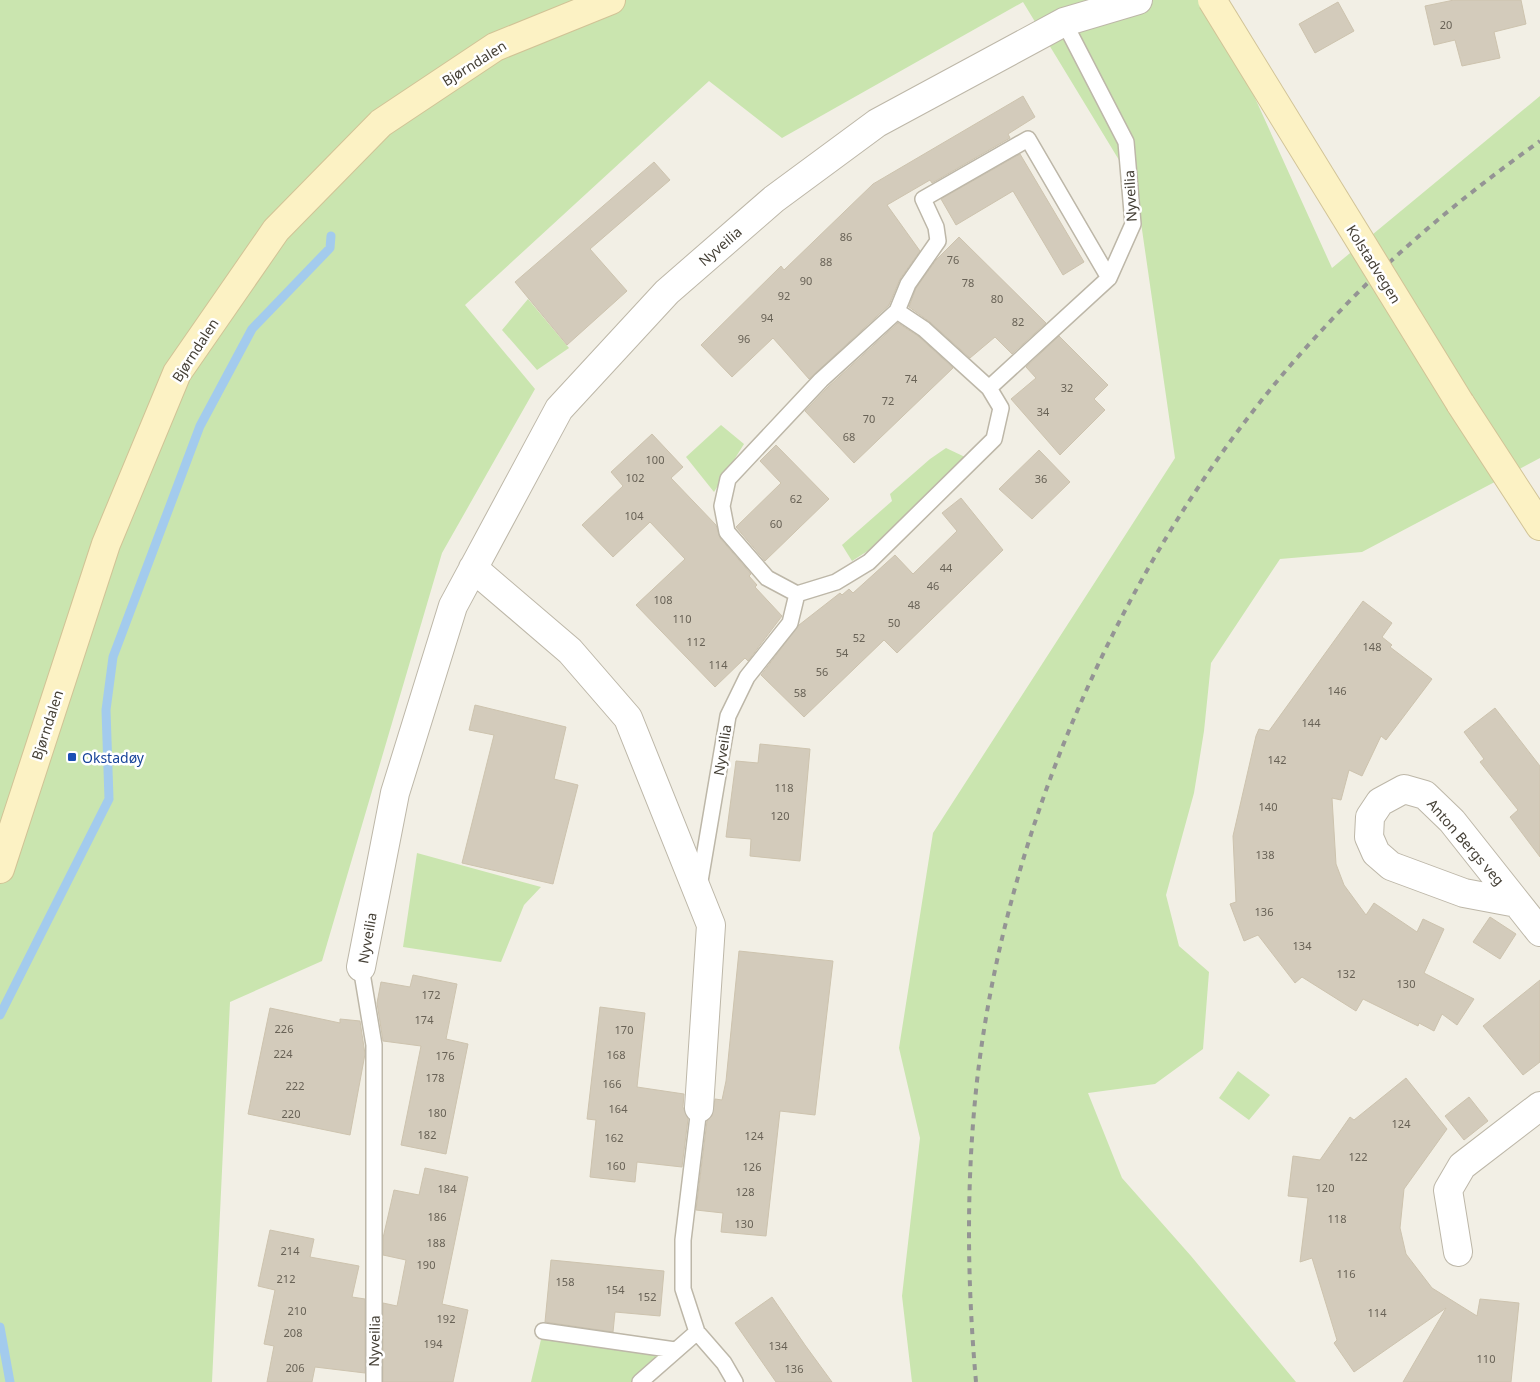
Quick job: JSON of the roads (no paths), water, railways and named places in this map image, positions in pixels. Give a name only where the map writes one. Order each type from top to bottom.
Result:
[{"type":"main road","name":"Bjørndalen","points":[[0,869],[106,544],[177,374],[276,230],[381,124],[495,47],[611,0]]},
{"type":"main road","name":"Kolstadvegen","points":[[1212,0],[1460,403],[1540,526]]},
{"type":"street","name":"Nyveilia","points":[[360,967],[395,794],[453,606],[559,409],[667,292],[774,199],[877,124],[1064,22],[1138,0]]},
{"type":"street","points":[[473,568],[570,651],[628,718],[711,925],[699,1108]]},
{"type":"street","name":"Anton Bergs veg","points":[[1517,903],[1464,893],[1391,866],[1376,853],[1369,837],[1370,817],[1380,802],[1404,789],[1425,795],[1452,821],[1540,932]]},
{"type":"street","points":[[1458,1252],[1448,1190],[1462,1166],[1540,1106]]},
{"type":"lane","name":"Nyveilia","points":[[988,388],[1109,278],[1133,224],[1126,142],[1064,22]]},
{"type":"lane","points":[[897,311],[924,329],[988,388],[1001,408],[994,439],[869,562],[836,582],[797,594],[766,578],[727,532],[722,506],[728,479],[821,380],[897,311],[908,284],[938,241],[936,227],[923,199],[1028,139],[1109,278]]},
{"type":"lane","name":"Nyveilia","points":[[698,894],[728,716],[747,676],[790,623],[797,594]]},
{"type":"lane","name":"Nyveilia","points":[[360,967],[374,1045],[374,1382]]},
{"type":"lane","points":[[699,1108],[683,1240],[683,1288],[698,1332],[724,1363],[735,1382]]},
{"type":"lane","points":[[543,1331],[676,1350]]},
{"type":"lane","points":[[640,1382],[698,1332]]},
{"type":"waterway","points":[[0,1015],[109,799],[106,710],[113,657],[200,426],[252,329],[330,248],[331,236]]},
{"type":"waterway","points":[[0,1327],[10,1382]]},
{"type":"railway","points":[[976,1382],[969,1269],[969,1194],[977,1081],[993,979],[1018,877],[1051,776],[1092,678],[1140,583],[1195,492],[1256,407],[1323,329],[1373,278],[1454,206],[1540,141]]},
{"type":"place","name":"Okstadøy","points":[[72,757]]}]
